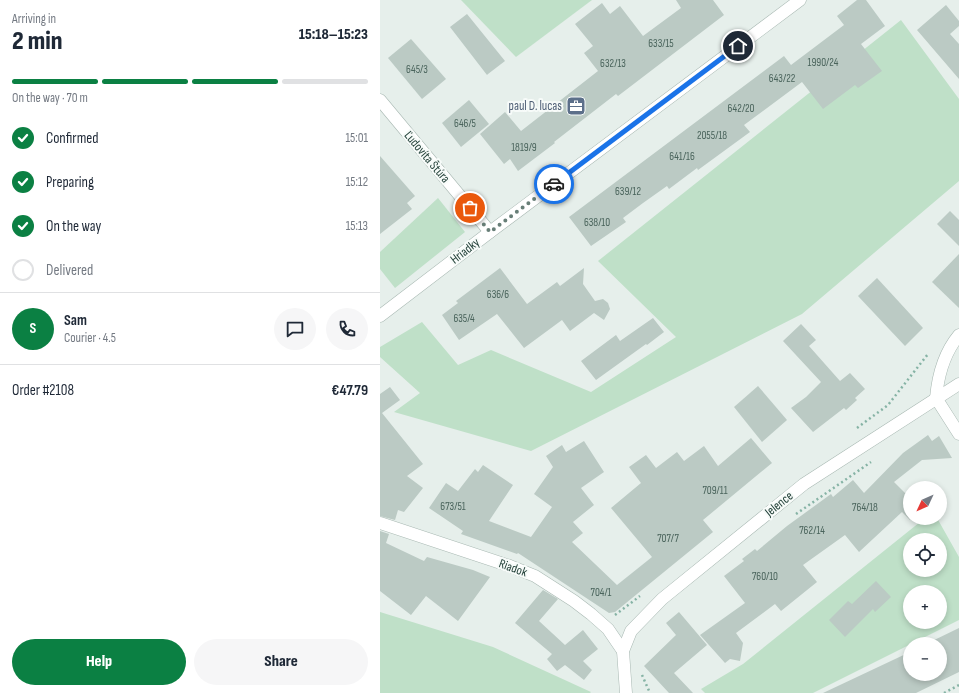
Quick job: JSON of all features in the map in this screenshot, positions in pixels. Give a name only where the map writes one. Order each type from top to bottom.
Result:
[{"type":"street","name":"Hriadky","points":[[380,316],[800,0]]},
{"type":"street","name":"Ľudovíta Štúra","points":[[380,100],[490,232]]},
{"type":"street","points":[[959,335],[951,345],[941,369],[936,398],[959,434]]},
{"type":"street","name":"Jelence","points":[[623,651],[631,631],[662,599],[804,484],[959,384]]},
{"type":"street","name":"Riadok","points":[[380,523],[510,566],[535,576],[574,601],[591,614],[608,629],[623,651]]},
{"type":"street","points":[[623,651],[626,693]]},
{"type":"path","points":[[794,515],[873,461]]},
{"type":"path","points":[[641,672],[650,693]]},
{"type":"path","points":[[944,693],[959,685]]},
{"type":"green space","points":[[461,0],[592,0],[516,57]]},
{"type":"green space","points":[[901,20],[959,99],[959,181],[802,314],[531,451],[394,412],[420,393],[380,357],[380,347],[422,322],[458,365],[491,350],[591,392],[676,337],[598,261]]},
{"type":"green space","points":[[438,198],[465,232],[395,288],[380,269],[380,252]]},
{"type":"green space","points":[[916,525],[941,525],[945,533],[906,533]]},
{"type":"green space","points":[[903,536],[903,577],[947,577],[947,536],[959,557],[959,620],[947,626],[947,585],[903,585],[903,629],[941,629],[925,637],[903,637],[903,648],[813,693],[705,693],[701,689],[743,664]]},
{"type":"green space","points":[[380,612],[493,647],[591,692],[380,693]]},
{"type":"building","points":[[676,0],[713,0],[724,15],[618,96],[616,94],[518,171],[510,159],[504,164],[480,134],[505,112],[521,131],[598,71],[584,53],[593,46],[575,24],[602,3],[610,14],[620,6],[643,36],[681,8]]},
{"type":"building","points":[[857,0],[866,0],[885,26],[861,44],[882,71],[858,88],[855,85],[823,109],[802,82],[744,125],[750,132],[698,170],[697,168],[669,189],[667,186],[643,203],[623,218],[626,222],[591,246],[569,217],[784,56],[791,65],[844,25],[837,16]]},
{"type":"building","points":[[946,5],[959,21],[959,26],[950,34],[959,44],[959,79],[917,30]]},
{"type":"building","points":[[467,14],[505,61],[487,75],[450,27]]},
{"type":"building","points":[[411,39],[446,79],[422,99],[388,58]]},
{"type":"building","points":[[469,100],[489,124],[461,147],[442,123]]},
{"type":"building","points":[[380,156],[415,196],[407,203],[412,209],[380,234]]},
{"type":"building","points":[[950,211],[959,220],[959,246],[937,224]]},
{"type":"building","points":[[959,254],[959,308],[932,282]]},
{"type":"building","points":[[500,268],[527,304],[557,282],[560,286],[584,268],[583,284],[595,301],[603,299],[608,303],[610,309],[604,320],[594,313],[570,331],[562,320],[524,348],[497,314],[459,340],[442,315],[458,303],[456,301]]},
{"type":"building","points":[[877,278],[923,328],[905,346],[858,296]]},
{"type":"building","points":[[653,318],[664,332],[596,380],[581,361],[616,335],[620,341]]},
{"type":"building","points":[[801,324],[816,340],[809,346],[840,381],[850,373],[865,389],[855,398],[857,400],[846,410],[844,408],[813,432],[791,408],[806,397],[821,382],[783,341]]},
{"type":"building","points":[[758,386],[787,420],[762,442],[734,407]]},
{"type":"building","points":[[390,387],[400,400],[382,413],[423,464],[407,476],[423,488],[404,512],[398,510],[395,520],[380,516],[380,394]]},
{"type":"building","points":[[928,435],[932,441],[939,436],[952,458],[922,460],[894,482],[903,491],[903,513],[902,512],[859,552],[845,535],[803,565],[817,582],[781,611],[775,604],[736,633],[743,643],[740,661],[730,659],[725,663],[700,635],[745,603],[724,576],[744,561],[742,559],[755,549],[757,551],[787,526],[831,494],[833,497],[853,480],[864,493],[903,453]]},
{"type":"building","points":[[751,438],[772,463],[703,520],[713,532],[615,612],[609,613],[518,553],[517,554],[461,534],[463,531],[429,508],[446,483],[458,491],[475,469],[478,472],[483,465],[513,485],[489,521],[531,537],[552,507],[534,494],[553,467],[546,456],[562,445],[566,452],[584,441],[604,472],[581,488],[594,505],[573,522],[583,533],[572,542],[617,585],[652,557],[611,508],[641,483],[629,467],[646,455],[656,468],[677,452],[684,461],[704,446],[718,466]]},
{"type":"building","points":[[380,531],[389,534],[386,543],[424,561],[427,557],[473,570],[490,577],[458,621],[426,596],[411,615],[380,591]]},
{"type":"building","points":[[876,581],[891,597],[875,612],[873,609],[845,637],[829,620],[848,601],[852,604]]},
{"type":"building","points":[[543,590],[558,599],[539,621],[565,645],[583,630],[598,649],[583,661],[592,670],[584,680],[565,665],[557,671],[547,659],[552,654],[515,623]]},
{"type":"building","points":[[679,612],[707,645],[674,673],[693,693],[669,693],[644,666],[676,635],[666,623]]},
{"type":"building","points":[[959,628],[959,672],[947,678],[947,637],[940,637]]},
{"type":"building","points":[[903,655],[903,681],[941,681],[916,693],[823,693]]},
{"type":"way so far","points":[[470,208],[490,232],[554,184]]},
{"type":"place","name":"paul D. lucas","points":[[576,106]]},
{"type":"route","points":[[554,184],[738,46]]}]
